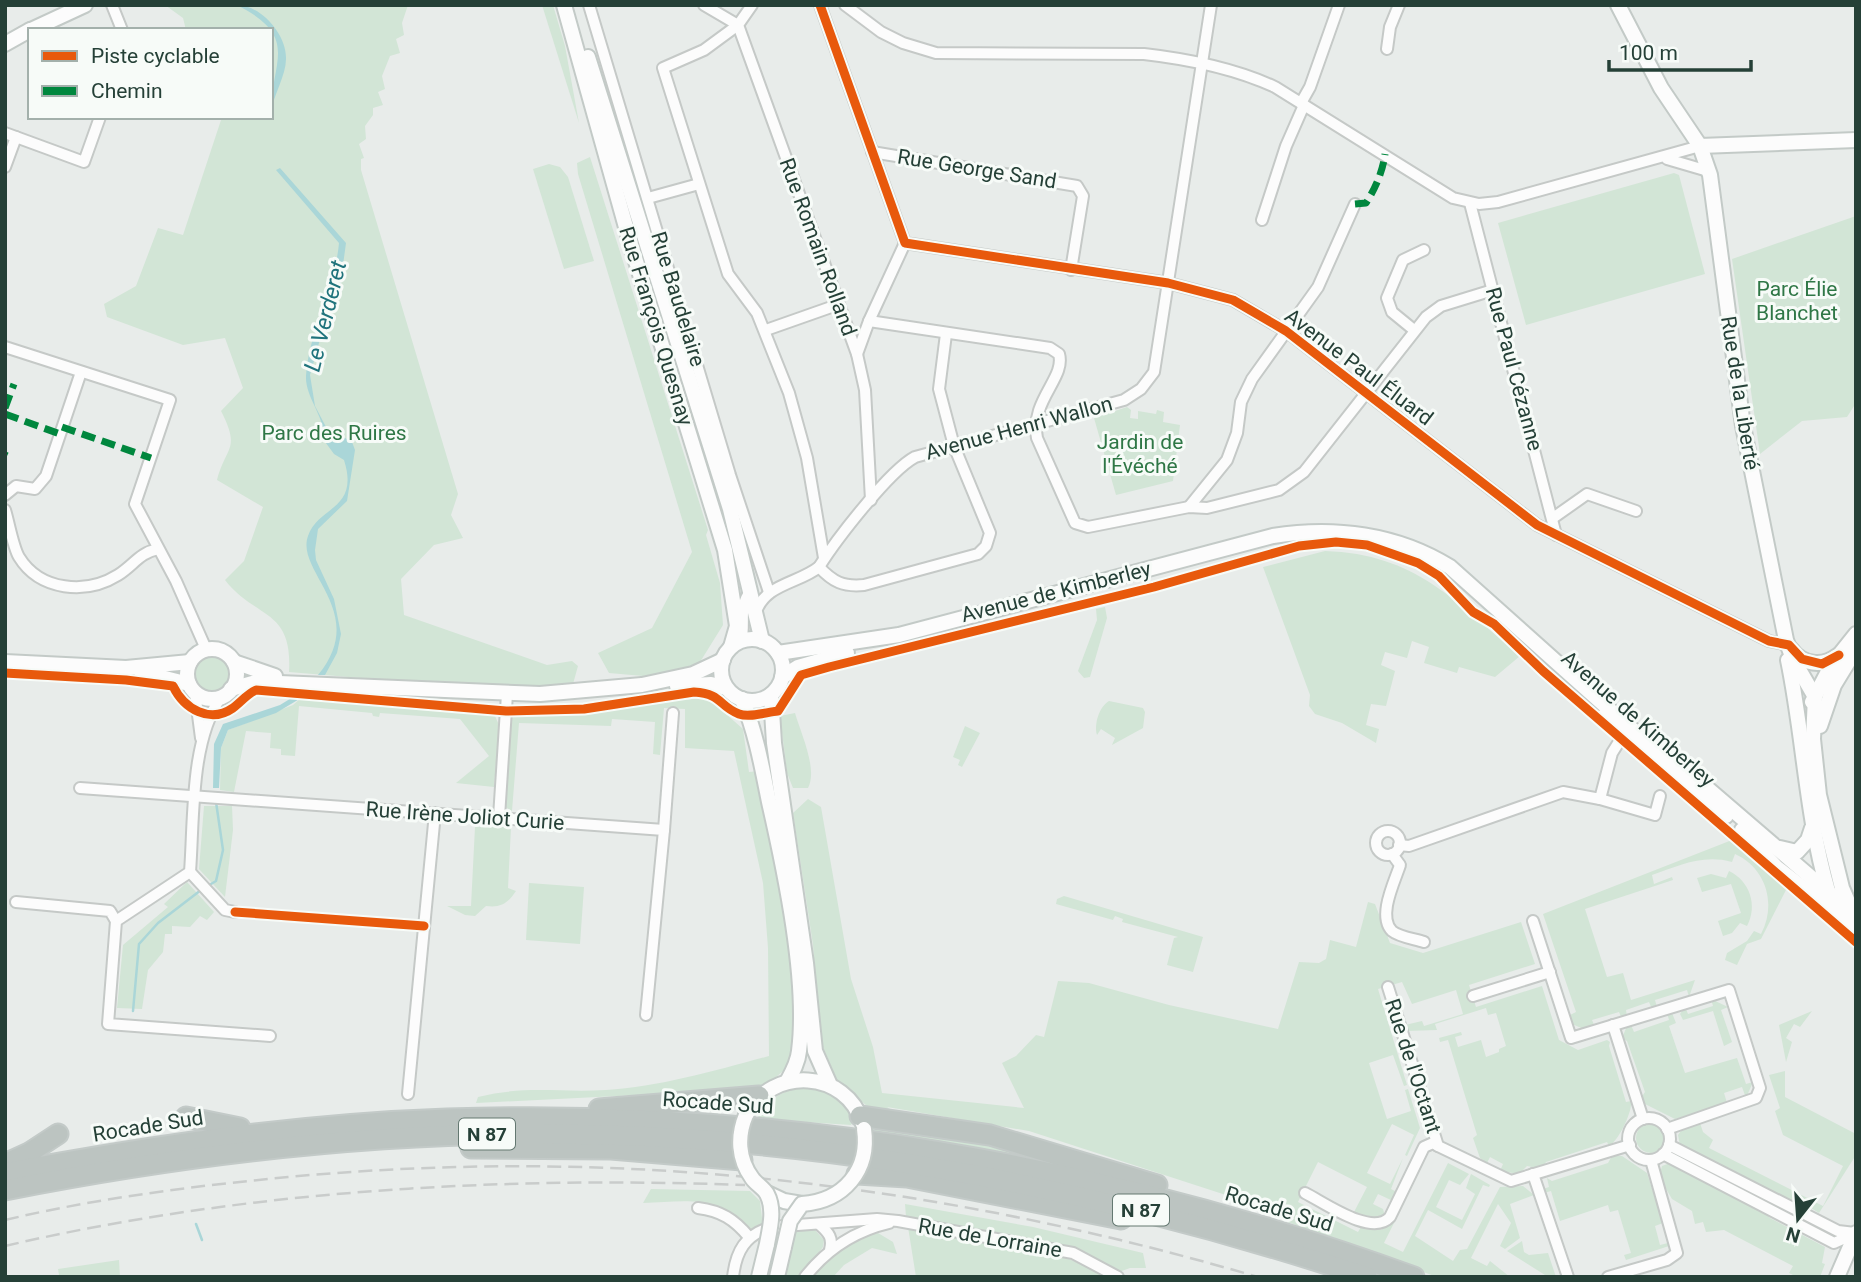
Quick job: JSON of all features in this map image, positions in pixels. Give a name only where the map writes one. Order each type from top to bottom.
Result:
[{"type":"highway","points":[[444,1119],[758,1096]]},
{"type":"highway","points":[[186,1117],[275,1139],[682,1153],[743,1160]]},
{"type":"highway","name":"Rocade Sud","points":[[5,1190],[275,1139],[444,1119],[660,1121],[845,1138],[1034,1169],[1242,1220],[1414,1277]]},
{"type":"highway","points":[[862,1122],[949,1127],[1004,1138],[1238,1211],[1242,1220]]},
{"type":"highway","points":[[5,1164],[58,1134]]},
{"type":"highway","name":"Rocade Sud","points":[[5,1173],[164,1145],[275,1139],[544,1134],[662,1138],[793,1148],[957,1171],[1085,1196],[1233,1234],[1367,1277]]},
{"type":"highway","points":[[857,1174],[890,1175],[1117,1218],[1354,1277]]},
{"type":"main road","points":[[34,28],[85,5]]},
{"type":"main road","name":"Rue François Quesnay","points":[[564,5],[631,245],[725,550],[737,626],[736,644],[723,660]]},
{"type":"main road","name":"Rue François Quesnay","points":[[573,5],[730,509],[761,594],[755,614],[762,641]]},
{"type":"main road","name":"Rue de la Liberté","points":[[1618,5],[1661,90],[1700,146],[1708,171],[1743,426],[1787,643],[1802,744]]},
{"type":"main road","points":[[5,44],[28,31]]},
{"type":"main road","points":[[1700,146],[1856,140]]},
{"type":"main road","name":"Avenue de Kimberley","points":[[778,653],[899,635],[1273,536],[1308,530],[1357,533],[1422,552],[1450,567],[1626,730],[1772,850],[1776,867],[1810,896],[1854,920]]},
{"type":"main road","name":"Avenue de Kimberley","points":[[782,677],[795,668],[839,654],[1086,595],[1254,549],[1338,533]]},
{"type":"main road","points":[[1854,920],[1828,891],[1812,826],[1802,766],[1802,744],[1807,717],[1815,697],[1839,655],[1856,634]]},
{"type":"main road","points":[[130,668],[192,687],[208,698],[248,683],[307,683],[507,698],[586,700],[688,684],[726,688],[742,699],[762,700],[771,695],[782,677],[778,653],[762,641],[736,644]]},
{"type":"main road","points":[[1787,643],[1802,659],[1815,662],[1830,661],[1839,655]]},
{"type":"main road","name":"Rue de la Liberté","points":[[1787,643],[1815,697],[1815,755]]},
{"type":"main road","points":[[192,687],[187,671],[190,662],[206,649],[220,650],[234,662],[257,672],[307,683]]},
{"type":"main road","points":[[1815,697],[1827,693],[1834,685],[1856,649]]},
{"type":"main road","points":[[723,660],[721,674],[726,688]]},
{"type":"main road","points":[[507,698],[642,685],[693,674],[723,660]]},
{"type":"main road","points":[[5,662],[130,668],[190,662]]},
{"type":"main road","points":[[226,693],[236,679],[234,662]]},
{"type":"main road","name":"Rue de la Liberté","points":[[1790,669],[1800,693],[1815,697]]},
{"type":"main road","points":[[1834,685],[1818,733],[1815,755],[1819,795],[1854,920]]},
{"type":"main road","points":[[771,695],[774,743],[806,963],[815,1051],[830,1085],[846,1098],[862,1122],[864,1154],[857,1174],[841,1191],[827,1199],[802,1204],[784,1201],[767,1193],[750,1175],[743,1160],[739,1138],[746,1115],[758,1096],[788,1080],[812,1080],[830,1085]]},
{"type":"main road","points":[[742,699],[755,734],[776,832],[796,962],[800,1040],[797,1062],[788,1080]]},
{"type":"main road","points":[[1772,850],[1797,852],[1808,840],[1812,826]]},
{"type":"main road","points":[[1772,850],[1813,890],[1828,891]]},
{"type":"main road","points":[[1828,891],[1839,874]]},
{"type":"main road","points":[[760,1277],[771,1218],[767,1193]]},
{"type":"main road","points":[[777,1277],[790,1221],[802,1204]]},
{"type":"main road","points":[[1842,1277],[1846,1244]]},
{"type":"street","name":"Rue Baudelaire","points":[[589,5],[730,475],[761,594]]},
{"type":"street","points":[[704,5],[738,25]]},
{"type":"street","points":[[752,5],[738,25],[704,50],[664,65],[728,274],[766,330],[789,393],[807,458],[822,562],[833,581],[856,586],[984,550],[990,533],[954,446],[939,389],[946,334]]},
{"type":"street","points":[[820,5],[905,243],[857,354]]},
{"type":"street","points":[[845,5],[881,32],[902,43],[936,53],[1144,54],[1246,75],[1303,104],[1435,188],[1471,203],[1498,202],[1700,146]]},
{"type":"street","name":"Avenue Henri Wallon","points":[[735,605],[822,562],[904,463],[954,446],[1124,400],[1141,389],[1154,372],[1211,5]]},
{"type":"street","points":[[1262,220],[1290,135],[1310,88],[1339,5]]},
{"type":"street","points":[[1387,49],[1390,27],[1399,5]]},
{"type":"street","points":[[114,10],[121,28]]},
{"type":"street","name":"Rue Romain Rolland","points":[[738,25],[837,305],[857,354],[865,390],[872,500]]},
{"type":"street","points":[[5,167],[10,135],[84,162],[99,119]]},
{"type":"street","name":"Rue George Sand","points":[[873,152],[1077,186],[1083,197],[1071,270]]},
{"type":"street","points":[[1661,158],[1708,171]]},
{"type":"street","points":[[648,198],[699,184]]},
{"type":"street","name":"Rue Paul Cézanne","points":[[1471,203],[1556,535]]},
{"type":"street","points":[[1189,507],[1227,460],[1237,433],[1241,402],[1252,379],[1318,287],[1355,204]]},
{"type":"street","name":"Avenue Paul Éluard","points":[[905,243],[1168,283],[1233,300],[1286,331],[1517,511],[1556,535],[1769,642],[1787,643]]},
{"type":"street","points":[[1414,330],[1392,312],[1387,298],[1403,260],[1424,250]]},
{"type":"street","points":[[869,321],[1049,348],[1059,354],[1061,364],[1035,415],[1034,425],[1037,438],[1075,523],[1088,527],[1189,507],[1207,509],[1279,489],[1293,481],[1366,394],[1414,330],[1435,309],[1493,290]]},
{"type":"street","points":[[766,330],[837,305]]},
{"type":"street","points":[[5,347],[170,400],[135,504],[206,649]]},
{"type":"street","points":[[5,495],[16,486],[35,489],[47,476],[81,372]]},
{"type":"street","points":[[1553,518],[1587,495],[1636,511]]},
{"type":"street","points":[[5,510],[17,554],[27,568],[54,584],[71,588],[103,583],[122,573],[144,552],[158,548]]},
{"type":"street","points":[[736,644],[744,626],[743,607],[761,594]]},
{"type":"street","points":[[116,921],[190,872],[201,796],[201,745],[192,687]]},
{"type":"street","points":[[201,745],[210,715],[226,693]]},
{"type":"street","points":[[499,817],[507,698]]},
{"type":"street","points":[[646,1015],[673,713]]},
{"type":"street","points":[[1600,799],[1612,753],[1626,730]]},
{"type":"street","name":"Rue Irène Joliot Curie","points":[[80,788],[664,830]]},
{"type":"street","points":[[1424,942],[1394,932],[1387,923],[1386,912],[1399,865],[1396,850],[1563,792],[1655,814],[1660,796]]},
{"type":"street","points":[[408,1094],[435,813]]},
{"type":"street","points":[[190,872],[225,910],[235,912]]},
{"type":"street","points":[[16,902],[110,911],[116,921],[108,1024],[270,1036]]},
{"type":"street","points":[[1533,921],[1571,1038],[1729,990],[1760,1088],[1756,1098],[1667,1129]]},
{"type":"street","points":[[1473,996],[1550,972]]},
{"type":"street","name":"Rue de l'Octant","points":[[1388,987],[1438,1146]]},
{"type":"street","points":[[1613,1025],[1643,1119]]},
{"type":"street","points":[[1643,1119],[1658,1121],[1667,1129]]},
{"type":"street","points":[[1643,1119],[1631,1131],[1629,1144],[1638,1156],[1651,1160]]},
{"type":"street","points":[[1666,1150],[1667,1129]]},
{"type":"street","name":"Rue de l'Octant","points":[[1305,1193],[1368,1225],[1381,1224],[1390,1217],[1424,1147],[1433,1143],[1499,1178],[1511,1181],[1629,1144]]},
{"type":"street","points":[[1651,1160],[1666,1150]]},
{"type":"street","points":[[1666,1150],[1846,1244]]},
{"type":"street","points":[[1608,1277],[1667,1260],[1677,1253],[1651,1160]]},
{"type":"street","points":[[1533,1174],[1568,1277]]},
{"type":"street","points":[[698,1208],[726,1216],[749,1237],[740,1249],[733,1277]]},
{"type":"street","name":"Rue de Lorraine","points":[[749,1237],[771,1227],[877,1219],[898,1221],[1073,1254],[1118,1277]]},
{"type":"street","points":[[805,1277],[830,1250],[863,1231],[898,1221]]},
{"type":"street","points":[[820,1225],[829,1233],[832,1242],[830,1250]]},
{"type":"green space","name":"Parc des Ruires","points":[[165,5],[408,5],[402,23],[404,35],[396,39],[400,53],[390,56],[382,76],[385,89],[378,92],[383,105],[373,108],[373,115],[365,126],[366,139],[359,144],[364,158],[361,159],[361,170],[458,494],[451,515],[463,538],[434,545],[401,579],[404,615],[547,665],[572,661],[578,666],[573,684],[562,688],[456,686],[289,672],[289,651],[285,636],[278,625],[237,593],[225,580],[244,561],[263,507],[217,480],[231,441],[221,411],[243,388],[225,338],[183,345],[107,317],[104,304],[136,286],[158,228],[183,235],[221,119],[273,119],[273,28],[186,28],[183,18]]},
{"type":"green space","points":[[542,5],[553,5],[565,46],[579,123]]},
{"type":"green space","points":[[590,157],[708,530],[706,535],[720,583],[723,625],[700,662],[681,669],[643,676],[609,673],[598,653],[652,628],[692,552],[578,174],[577,163]]},
{"type":"green space","points":[[549,164],[560,167],[568,177],[594,261],[564,269],[533,169]]},
{"type":"green space","points":[[1674,173],[1679,175],[1705,274],[1526,325],[1498,223]]},
{"type":"green space","name":"Parc Élie Blanchet","points":[[1856,216],[1856,403],[1847,417],[1802,421],[1760,454],[1732,259]]},
{"type":"green space","name":"Jardin de l'Évéché","points":[[1127,407],[1131,410],[1130,418],[1138,419],[1138,411],[1156,414],[1157,410],[1164,412],[1163,422],[1180,425],[1173,481],[1116,495],[1094,418]]},
{"type":"green space","points":[[1325,551],[1357,554],[1410,571],[1454,599],[1520,656],[1495,677],[1459,667],[1457,673],[1424,663],[1429,647],[1412,641],[1407,658],[1385,652],[1381,665],[1395,671],[1386,706],[1371,704],[1366,725],[1379,729],[1376,743],[1342,723],[1315,714],[1309,706],[1310,695],[1263,567]]},
{"type":"green space","points":[[1105,607],[1107,618],[1090,677],[1084,678],[1078,671],[1097,620],[1096,609]]},
{"type":"green space","points":[[213,656],[226,661],[231,674],[226,687],[213,692],[200,687],[195,674],[200,661]]},
{"type":"green space","points":[[301,698],[495,716],[499,725],[494,787],[456,783],[489,756],[460,719],[380,713],[379,717],[373,716],[372,713],[299,706],[295,756],[281,755],[281,749],[270,748],[271,733],[246,731],[234,792],[220,790],[221,748],[228,730],[293,705]]},
{"type":"green space","points":[[708,698],[743,729],[749,772],[759,771],[793,973],[795,1053],[792,1060],[779,1074],[757,1089],[476,1103],[478,1097],[511,1091],[589,1091],[647,1085],[769,1056],[768,948],[763,883],[734,751],[685,748],[685,709],[664,708],[660,755],[653,754],[655,722],[612,719],[611,726],[519,723],[512,811],[505,807],[511,717],[605,711],[664,701]]},
{"type":"green space","points":[[1109,701],[1143,708],[1145,712],[1143,728],[1112,745],[1115,738],[1101,729],[1097,735],[1096,731],[1100,711]]},
{"type":"green space","points":[[795,713],[810,761],[811,780],[808,788],[793,788],[787,773],[780,716]]},
{"type":"green space","points":[[965,726],[980,733],[962,767],[958,765],[960,760],[953,757]]},
{"type":"green space","points":[[808,799],[821,807],[851,979],[873,1047],[882,1093],[1024,1108],[1002,1063],[1016,1056],[1036,1035],[1044,1037],[1058,981],[1089,983],[1169,1005],[1278,1029],[1299,962],[1319,963],[1326,959],[1330,940],[1356,947],[1368,902],[1375,904],[1390,943],[1423,953],[1521,922],[1535,964],[1469,985],[1476,1007],[1542,986],[1559,1040],[1578,1050],[1607,1040],[1610,1042],[1626,1102],[1631,1101],[1627,1119],[1617,1139],[1609,1146],[1607,1142],[1546,1162],[1542,1169],[1527,1166],[1519,1174],[1500,1171],[1503,1164],[1490,1157],[1487,1163],[1480,1158],[1473,1138],[1477,1135],[1448,1040],[1440,1042],[1439,1038],[1461,1032],[1462,1035],[1455,1037],[1458,1047],[1481,1040],[1486,1057],[1499,1052],[1499,1049],[1506,1046],[1496,1013],[1488,1015],[1486,1008],[1435,1024],[1437,1030],[1407,1031],[1405,1025],[1422,1021],[1424,1026],[1463,1014],[1456,990],[1412,1004],[1402,982],[1378,989],[1407,1085],[1404,1086],[1393,1055],[1369,1063],[1387,1119],[1411,1111],[1405,1090],[1408,1089],[1420,1128],[1407,1156],[1405,1155],[1414,1135],[1392,1124],[1367,1173],[1390,1184],[1403,1158],[1391,1189],[1397,1192],[1393,1201],[1378,1194],[1373,1204],[1383,1209],[1385,1216],[1373,1221],[1354,1212],[1367,1187],[1318,1162],[1298,1202],[1358,1232],[1361,1227],[1381,1230],[1396,1219],[1384,1243],[1403,1252],[1448,1163],[1469,1174],[1460,1185],[1449,1180],[1436,1207],[1462,1220],[1475,1194],[1466,1188],[1471,1174],[1490,1185],[1483,1185],[1462,1229],[1428,1210],[1415,1236],[1453,1261],[1460,1250],[1467,1249],[1500,1187],[1523,1186],[1534,1195],[1510,1204],[1520,1238],[1505,1249],[1500,1246],[1511,1223],[1498,1204],[1471,1258],[1487,1266],[1490,1261],[1510,1277],[1437,1277],[1282,1220],[1284,1214],[1029,1131],[887,1107],[893,1111],[875,1113],[837,1080],[820,1040],[813,945],[793,813]]},
{"type":"green space","points":[[204,806],[232,806],[233,830],[225,897],[199,869]]},
{"type":"green space","points":[[475,827],[511,827],[508,888],[516,891],[504,904],[486,906],[475,916],[465,915],[447,906],[471,906]]},
{"type":"green space","points":[[1732,840],[1787,888],[1761,939],[1747,944],[1737,965],[1725,960],[1727,953],[1747,941],[1754,931],[1761,934],[1766,923],[1766,888],[1746,860],[1735,854],[1732,862],[1701,860],[1652,875],[1654,884],[1672,877],[1673,880],[1585,909],[1607,977],[1623,973],[1631,1000],[1695,980],[1689,997],[1687,990],[1655,1000],[1657,1007],[1652,1009],[1649,1002],[1626,1010],[1627,1017],[1622,1019],[1619,1012],[1592,1020],[1595,1027],[1586,1030],[1572,1024],[1568,1016],[1576,1012],[1543,914]]},
{"type":"green space","points":[[1729,871],[1747,888],[1752,910],[1747,926],[1740,923],[1732,933],[1723,936],[1718,921],[1741,913],[1731,884],[1702,892],[1697,878],[1711,874],[1726,878]]},
{"type":"green space","points":[[187,882],[214,912],[207,920],[200,916],[190,927],[172,926],[172,934],[165,934],[163,952],[148,970],[142,1009],[117,1008],[123,945],[168,907],[164,904]]},
{"type":"green space","points":[[529,883],[584,887],[580,944],[526,940]]},
{"type":"green space","points":[[1064,896],[1203,937],[1193,972],[1167,965],[1174,938],[1178,937],[1122,922],[1123,919],[1115,916],[1113,920],[1056,904],[1057,899]]},
{"type":"green space","points":[[1711,999],[1728,1007],[1721,1010],[1732,1042],[1724,1046],[1713,1011],[1683,1020],[1680,1014],[1685,1007],[1688,1014],[1713,1006]]},
{"type":"green space","points":[[1812,1011],[1800,1027],[1794,1024],[1786,1038],[1792,1042],[1786,1062],[1779,1025]]},
{"type":"green space","points":[[1667,1013],[1672,1013],[1676,1023],[1669,1026],[1685,1073],[1737,1058],[1746,1084],[1753,1082],[1746,1098],[1742,1087],[1724,1093],[1727,1103],[1675,1119],[1643,1103],[1641,1098],[1645,1092],[1627,1041],[1622,1038],[1627,1026],[1631,1025],[1634,1032],[1669,1020]]},
{"type":"green space","points":[[1785,1071],[1785,1097],[1856,1134],[1856,1155],[1819,1213],[1801,1202],[1798,1206],[1680,1145],[1678,1135],[1683,1128],[1700,1123],[1703,1132],[1713,1140],[1709,1148],[1823,1206],[1843,1166],[1783,1135],[1775,1111],[1780,1108],[1769,1075]]},
{"type":"green space","points":[[802,1087],[833,1096],[854,1120],[851,1125],[757,1119],[775,1097]]},
{"type":"green space","points":[[1651,1123],[1662,1127],[1666,1138],[1662,1149],[1651,1153],[1640,1149],[1636,1138],[1640,1127]]},
{"type":"green space","points":[[875,1126],[962,1134],[1063,1166],[877,1134],[873,1130]]},
{"type":"green space","points":[[1612,1156],[1622,1156],[1647,1173],[1663,1223],[1655,1226],[1660,1245],[1668,1243],[1669,1246],[1626,1260],[1624,1255],[1631,1253],[1618,1210],[1610,1212],[1608,1205],[1560,1221],[1551,1191],[1544,1193],[1543,1189],[1549,1187],[1547,1178],[1552,1181],[1608,1163]]},
{"type":"green space","points":[[1670,1163],[1756,1204],[1770,1218],[1825,1247],[1822,1263],[1825,1264],[1820,1277],[1797,1277],[1789,1273],[1793,1266],[1724,1230],[1706,1232],[1703,1222],[1695,1224],[1692,1211],[1672,1199],[1659,1177],[1662,1166]]},
{"type":"green space","points":[[651,1189],[750,1191],[760,1201],[763,1226],[749,1231],[726,1210],[700,1202],[643,1203]]},
{"type":"green space","points":[[905,1204],[1033,1227],[1143,1253],[1146,1268],[1130,1268],[1119,1272],[1072,1250],[906,1217]]},
{"type":"green space","points":[[908,1227],[1067,1258],[1108,1277],[916,1277]]},
{"type":"green space","points":[[814,1229],[824,1240],[823,1247],[799,1277],[784,1277],[796,1231]]},
{"type":"green space","points":[[878,1233],[893,1242],[897,1254],[872,1248],[844,1265],[833,1277],[811,1277],[850,1244]]},
{"type":"green space","points":[[1522,1241],[1524,1252],[1529,1255],[1548,1253],[1556,1277],[1543,1277],[1545,1275],[1507,1251]]},
{"type":"green space","points":[[119,1260],[120,1277],[59,1275],[58,1269]]},
{"type":"water","points":[[237,5],[246,6],[263,16],[271,23],[282,40],[286,59],[273,104],[278,52],[276,40],[273,28],[269,28]]},
{"type":"water","name":"Le Verderet","points":[[280,168],[346,243],[340,287],[326,318],[310,375],[315,406],[326,427],[352,442],[355,450],[347,501],[318,529],[315,550],[316,560],[334,599],[341,634],[337,653],[325,675],[318,675],[332,652],[337,632],[328,595],[311,564],[307,550],[308,536],[320,518],[342,498],[347,489],[347,476],[344,460],[334,454],[323,439],[322,424],[309,392],[306,376],[312,343],[337,260],[339,243],[276,170]]},
{"type":"water","points":[[293,697],[301,698],[276,713],[228,730],[221,748],[219,788],[213,788],[214,744],[223,724],[280,705]]},
{"type":"waterway","name":"Le Verderet","points":[[206,887],[216,881],[223,850],[216,802]]},
{"type":"waterway","name":"Le Verderet","points":[[133,1011],[139,944],[158,923],[201,890]]},
{"type":"waterway","name":"Le Verderet","points":[[196,1224],[202,1240]]},
{"type":"railway","points":[[5,1220],[146,1194],[288,1177],[412,1169],[535,1166],[657,1170],[778,1180],[898,1196],[1018,1217],[1138,1244],[1258,1277]]},
{"type":"railway","points":[[5,1246],[187,1212],[373,1191],[559,1183],[745,1185]]},
{"type":"marked path","points":[[1355,204],[1366,203],[1375,186],[1385,154]]},
{"type":"marked path","points":[[5,408],[14,384]]},
{"type":"marked path","points":[[5,414],[60,434]]},
{"type":"marked path","points":[[62,427],[151,458]]},
{"type":"cycle path","points":[[820,5],[905,243],[1168,283],[1233,300],[1286,331],[1537,525],[1769,641],[1789,645],[1802,659],[1822,664],[1839,655]]},
{"type":"cycle path","points":[[5,673],[126,680],[173,686],[184,701],[198,712],[215,715],[233,708],[256,690],[506,711],[584,709],[694,692],[710,695],[739,714],[753,715],[778,711],[801,675],[829,667],[1154,587],[1299,546],[1336,542],[1367,545],[1418,563],[1439,576],[1473,612],[1494,624],[1543,671],[1856,942]]},
{"type":"cycle path","points":[[235,912],[424,926]]}]
